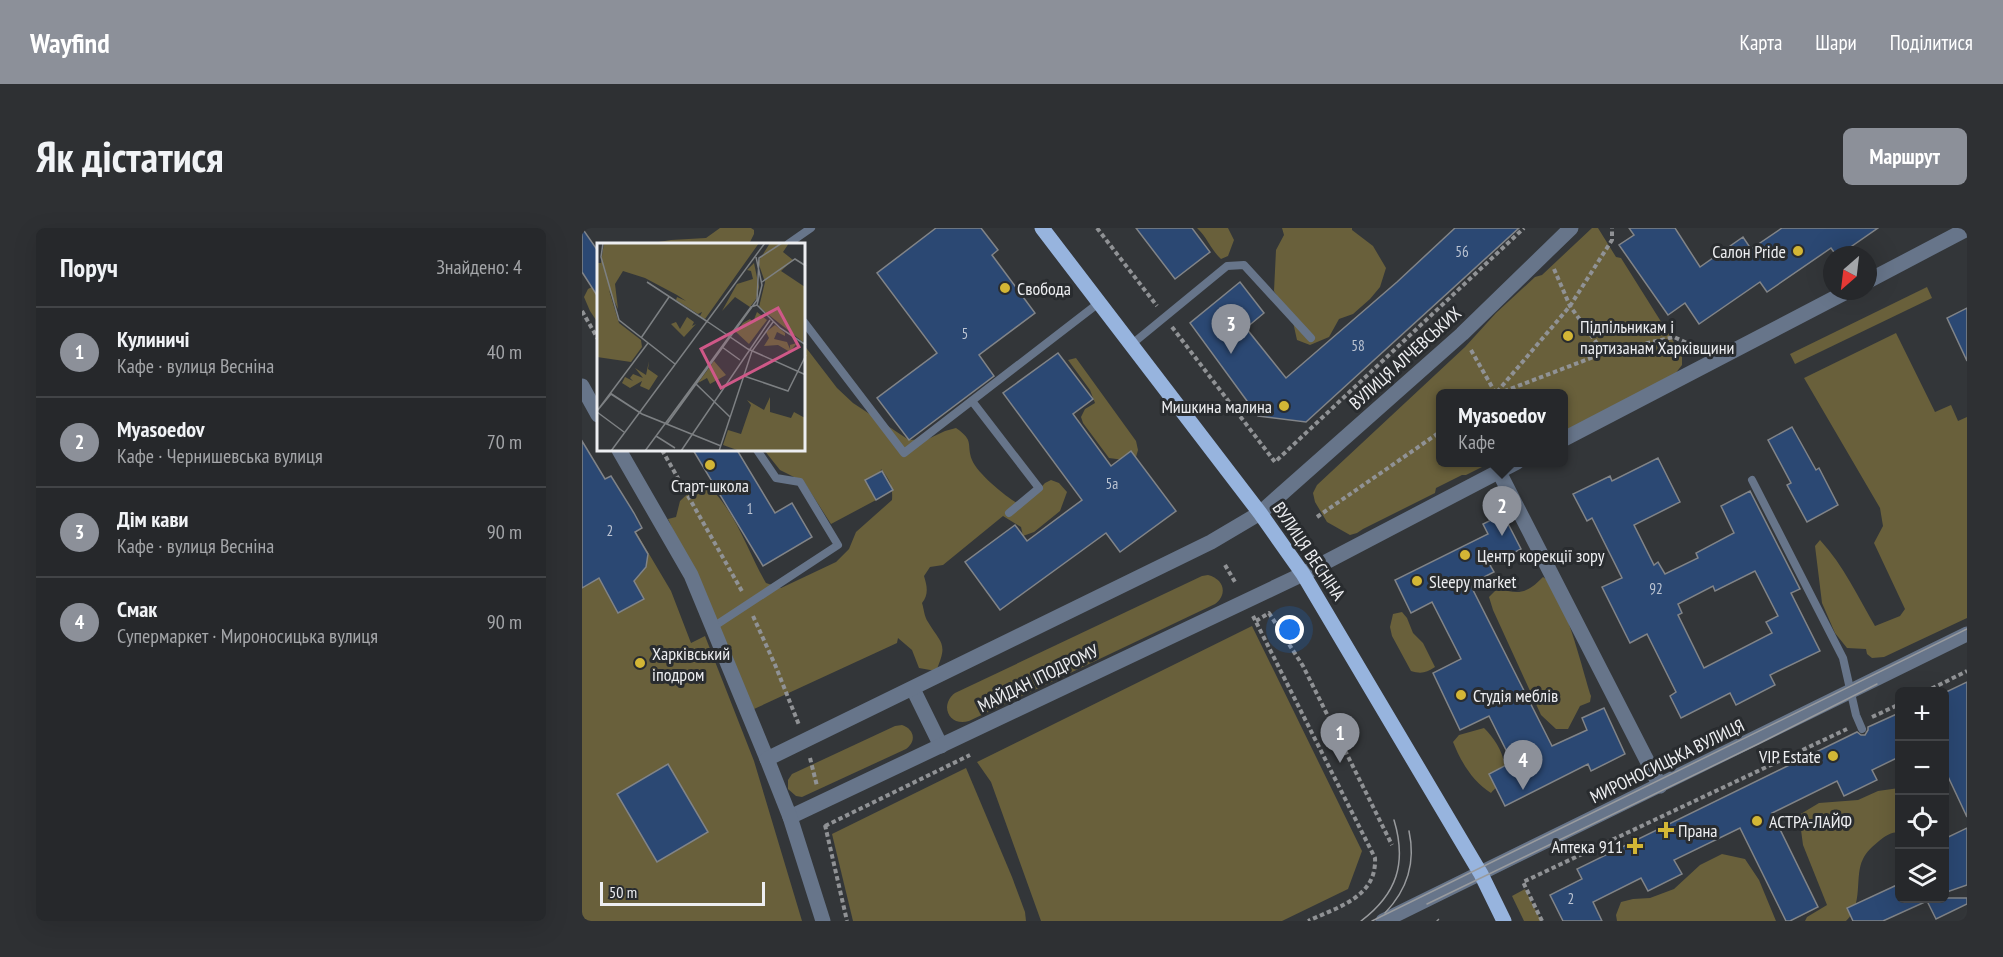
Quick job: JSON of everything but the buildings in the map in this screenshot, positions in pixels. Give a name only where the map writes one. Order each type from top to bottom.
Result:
[{"type":"main road","name":"ВУЛИЦЯ ВЕСНІНА","points":[[1042,228],[1260,513],[1303,574],[1481,874],[1504,921]]},
{"type":"street","points":[[1877,276],[1967,229]]},
{"type":"street","name":"ВУЛИЦЯ АЛЧЕВСЬКИХ","points":[[1260,513],[1462,334],[1546,252],[1565,230]]},
{"type":"street","points":[[1568,436],[1831,300]]},
{"type":"street","points":[[582,386],[597,413]]},
{"type":"street","points":[[620,452],[691,575],[790,817],[823,921]]},
{"type":"street","name":"МАЙДАН ІПОДРОМУ","points":[[790,817],[1303,574],[1508,467]]},
{"type":"street","points":[[1499,472],[1660,786]]},
{"type":"street","points":[[767,759],[1211,542],[1260,513]]},
{"type":"street","name":"МИРОНОСИЦЬКА ВУЛИЦЯ","points":[[1383,921],[1967,634]]},
{"type":"street","points":[[914,689],[941,746]]},
{"type":"lane","points":[[789,243],[811,228]]},
{"type":"lane","points":[[1132,344],[1227,266],[1244,265],[1311,338]]},
{"type":"lane","points":[[806,325],[904,453],[1100,302]]},
{"type":"lane","points":[[972,401],[1039,488],[1009,513]]},
{"type":"lane","points":[[713,627],[838,546],[800,482],[776,478],[758,452]]},
{"type":"lane","points":[[1752,480],[1843,658],[1861,726]]},
{"type":"path","points":[[1097,228],[1275,462],[1524,228]]},
{"type":"path","points":[[1499,389],[1570,306],[1612,240],[1611,228]]},
{"type":"path","points":[[1546,252],[1570,306],[1604,353]]},
{"type":"path","points":[[582,310],[597,337]]},
{"type":"path","points":[[1462,334],[1494,389]]},
{"type":"path","points":[[1507,389],[1604,353],[1674,337],[1700,349]]},
{"type":"path","points":[[1317,517],[1436,435]]},
{"type":"path","points":[[663,452],[743,592],[805,740]]},
{"type":"path","points":[[1225,565],[1235,582]]},
{"type":"path","points":[[1256,621],[1269,613],[1303,666],[1392,845]]},
{"type":"path","points":[[1253,615],[1375,858],[1373,878],[1358,897],[1308,921]]},
{"type":"path","points":[[1934,687],[1967,671]]},
{"type":"path","points":[[1542,921],[1523,882],[1861,726],[1895,706]]},
{"type":"path","points":[[825,826],[847,921]]},
{"type":"shaded area","points":[[720,228],[751,228],[754,230],[750,243],[652,243],[671,240],[706,238]]},
{"type":"shaded area","points":[[1197,228],[1228,228],[1234,240],[1228,256],[1221,259]]},
{"type":"shaded area","points":[[1282,228],[1352,228],[1373,246],[1386,268],[1380,287],[1370,299],[1353,314],[1339,319],[1329,337],[1310,345],[1297,340],[1293,322],[1274,291],[1276,250],[1284,235]]},
{"type":"shaded area","points":[[1592,228],[1598,228],[1616,257],[1621,258],[1682,355],[1682,365],[1675,374],[1568,431],[1568,389],[1436,389],[1436,467],[1482,467],[1436,488],[1435,493],[1357,533],[1350,535],[1327,522],[1315,502],[1313,493],[1317,485],[1465,347],[1496,313],[1535,277],[1542,275]]},
{"type":"shaded area","points":[[597,284],[597,322],[584,297],[588,289]]},
{"type":"shaded area","points":[[1927,287],[1932,298],[1795,364],[1790,354]]},
{"type":"shaded area","points":[[1896,333],[1935,412],[1951,405],[1958,421],[1967,417],[1967,618],[1884,657],[1872,658],[1867,654],[1866,649],[1847,648],[1835,633],[1822,603],[1815,546],[1820,540],[1836,560],[1875,626],[1900,616],[1905,609],[1874,543],[1883,526],[1880,508],[1804,378]]},
{"type":"shaded area","points":[[806,348],[837,388],[853,403],[909,440],[928,439],[956,428],[962,432],[968,440],[970,455],[979,471],[1017,503],[1032,497],[1051,480],[1059,483],[1067,492],[1060,511],[1034,532],[1023,536],[1021,527],[1003,516],[943,565],[930,567],[924,576],[927,590],[922,603],[927,620],[942,645],[942,655],[936,671],[919,668],[912,650],[898,638],[897,643],[754,709],[668,519],[676,517],[680,501],[701,481],[722,501],[731,514],[766,583],[781,588],[836,562],[849,549],[856,532],[892,500],[890,483],[881,469],[876,500],[831,524],[804,482],[780,470],[766,452],[806,452]]},
{"type":"shaded area","points":[[1076,358],[1136,441],[1138,450],[1136,457],[1124,460],[1109,458],[1083,423],[1081,417],[1085,409],[1095,403],[1090,390],[1068,360]]},
{"type":"shaded area","name":"Харківський іподром","points":[[582,441],[671,591],[691,643],[705,636],[754,761],[802,921],[582,921]]},
{"type":"shaded area","points":[[1208,575],[1221,583],[1223,591],[1215,604],[969,721],[956,721],[948,714],[948,703],[955,693]]},
{"type":"shaded area","points":[[1543,577],[1558,596],[1565,613],[1591,696],[1590,702],[1580,706],[1568,729],[1556,729],[1541,715],[1489,597],[1497,589],[1512,592],[1527,590]]},
{"type":"shaded area","points":[[1402,612],[1413,633],[1423,643],[1435,667],[1429,671],[1421,673],[1411,671],[1392,636],[1390,627],[1393,614]]},
{"type":"shaded area","points":[[1252,626],[1362,851],[1348,889],[1282,921],[1041,921],[991,782],[977,762]]},
{"type":"shaded area","points":[[902,725],[909,729],[913,736],[912,742],[906,749],[802,797],[796,796],[788,789],[788,780],[792,774],[895,726]]},
{"type":"shaded area","points":[[1484,728],[1498,746],[1504,767],[1500,783],[1491,793],[1468,771],[1453,742],[1459,735]]},
{"type":"shaded area","points":[[966,768],[1012,877],[1026,921],[853,921],[832,834]]},
{"type":"shaded area","points":[[1895,789],[1895,833],[1884,837],[1864,856],[1860,866],[1857,899],[1852,914],[1846,921],[1805,921],[1807,917],[1827,905],[1803,845],[1799,815],[1819,803],[1858,800],[1878,791]]},
{"type":"shaded area","points":[[1722,854],[1745,859],[1759,880],[1776,921],[1617,921],[1616,915],[1621,902],[1650,898],[1674,889],[1700,865]]},
{"type":"shaded area","points":[[1525,889],[1541,921],[1524,921],[1512,896]]},
{"type":"tram line","points":[[1372,921],[1967,629]]},
{"type":"tram line","points":[[1427,904],[1877,684]]},
{"type":"tram line","points":[[1361,921],[1383,900],[1396,876],[1399,850],[1394,820]]},
{"type":"tram line","points":[[1385,913],[1399,895],[1408,875],[1411,854],[1409,831]]},
{"type":"place","name":"Салон Pride","points":[[1798,251]]},
{"type":"place","name":"Свобода","points":[[1005,288]]},
{"type":"place","name":"Підпільникам і партизанам Харківщини","points":[[1568,336]]},
{"type":"place","name":"Дім кави","points":[[1231,354]]},
{"type":"place","name":"Мишкина малина","points":[[1284,406]]},
{"type":"place","name":"Старт-школа","points":[[710,465]]},
{"type":"place","name":"Myasoedov","points":[[1502,536]]},
{"type":"place","name":"Центр корекції зору","points":[[1465,555]]},
{"type":"place","name":"Sleepy market","points":[[1417,581]]},
{"type":"place","name":"Харківський іподром","points":[[640,663]]},
{"type":"place","name":"Студія меблів","points":[[1461,695]]},
{"type":"place","name":"VIP Estate","points":[[1833,756]]},
{"type":"place","name":"Кулиничі","points":[[1340,763]]},
{"type":"place","name":"Смак","points":[[1523,790]]},
{"type":"place","name":"АСТРА-ЛАЙФ","points":[[1757,821]]},
{"type":"place","name":"Прана","points":[[1666,830]]},
{"type":"place","name":"Аптека 911","points":[[1635,846]]}]
